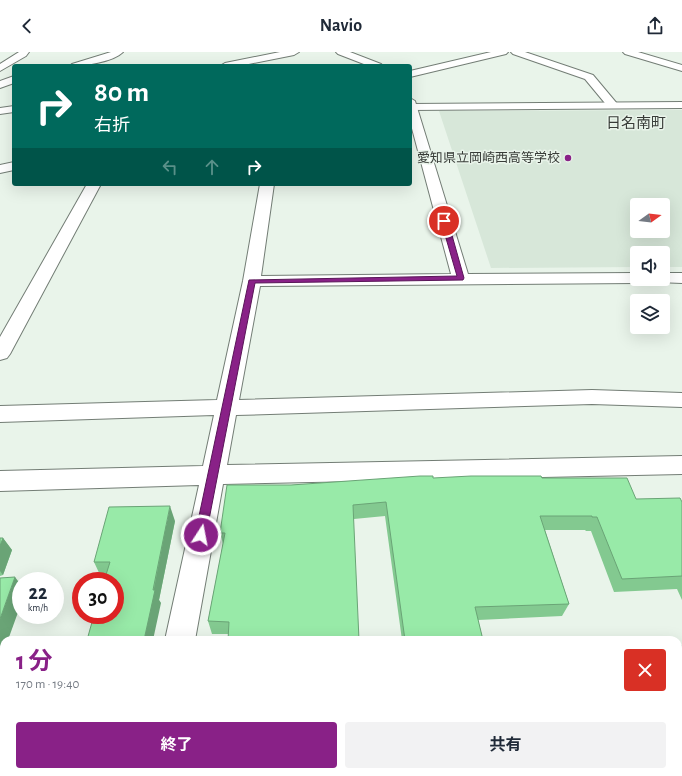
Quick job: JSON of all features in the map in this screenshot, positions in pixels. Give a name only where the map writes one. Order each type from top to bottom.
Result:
[{"type":"street","points":[[0,68],[24,54],[24,52]]},
{"type":"street","points":[[82,64],[118,52]]},
{"type":"street","points":[[235,64],[294,52]]},
{"type":"street","points":[[341,52],[373,64]]},
{"type":"street","points":[[412,74],[503,52]]},
{"type":"street","points":[[516,52],[589,77],[613,106]]},
{"type":"street","points":[[628,52],[682,68]]},
{"type":"street","points":[[0,85],[12,80]]},
{"type":"street","points":[[412,104],[613,106],[682,105]]},
{"type":"street","points":[[412,107],[461,278]]},
{"type":"street","points":[[0,112],[12,109]]},
{"type":"street","points":[[0,169],[12,166]]},
{"type":"street","points":[[0,354],[93,186]]},
{"type":"street","points":[[181,636],[252,281],[267,186]]},
{"type":"street","points":[[252,281],[461,278],[630,278]]},
{"type":"street","points":[[670,278],[682,278]]},
{"type":"street","points":[[0,414],[226,409],[592,397],[682,400]]},
{"type":"street","points":[[0,481],[682,465]]},
{"type":"shaded area","name":"愛知県立岡崎西高等学校","points":[[682,110],[682,267],[670,267],[670,246],[630,246],[630,267],[491,268],[439,111]]},
{"type":"building","points":[[420,476],[433,476],[433,478],[471,476],[541,476],[542,478],[627,478],[636,499],[680,498],[682,502],[682,576],[622,579],[597,517],[540,516],[569,604],[475,607],[482,636],[404,636],[386,502],[353,505],[359,636],[228,636],[229,622],[208,621],[225,533],[220,533],[227,485],[291,485]]},
{"type":"building","points":[[170,506],[153,590],[155,590],[145,636],[88,636],[91,624],[124,624],[124,572],[107,572],[110,562],[94,562],[109,507]]},
{"type":"building","points":[[0,538],[3,538],[0,546]]},
{"type":"building","points":[[12,577],[12,585],[0,619],[0,578]]},
{"type":"place","name":"愛知県立岡崎西高等学校","points":[[568,158]]},
{"type":"district","name":"日名南町","points":[[636,123]]},
{"type":"route","points":[[201,535],[252,281],[461,278],[444,221]]}]
